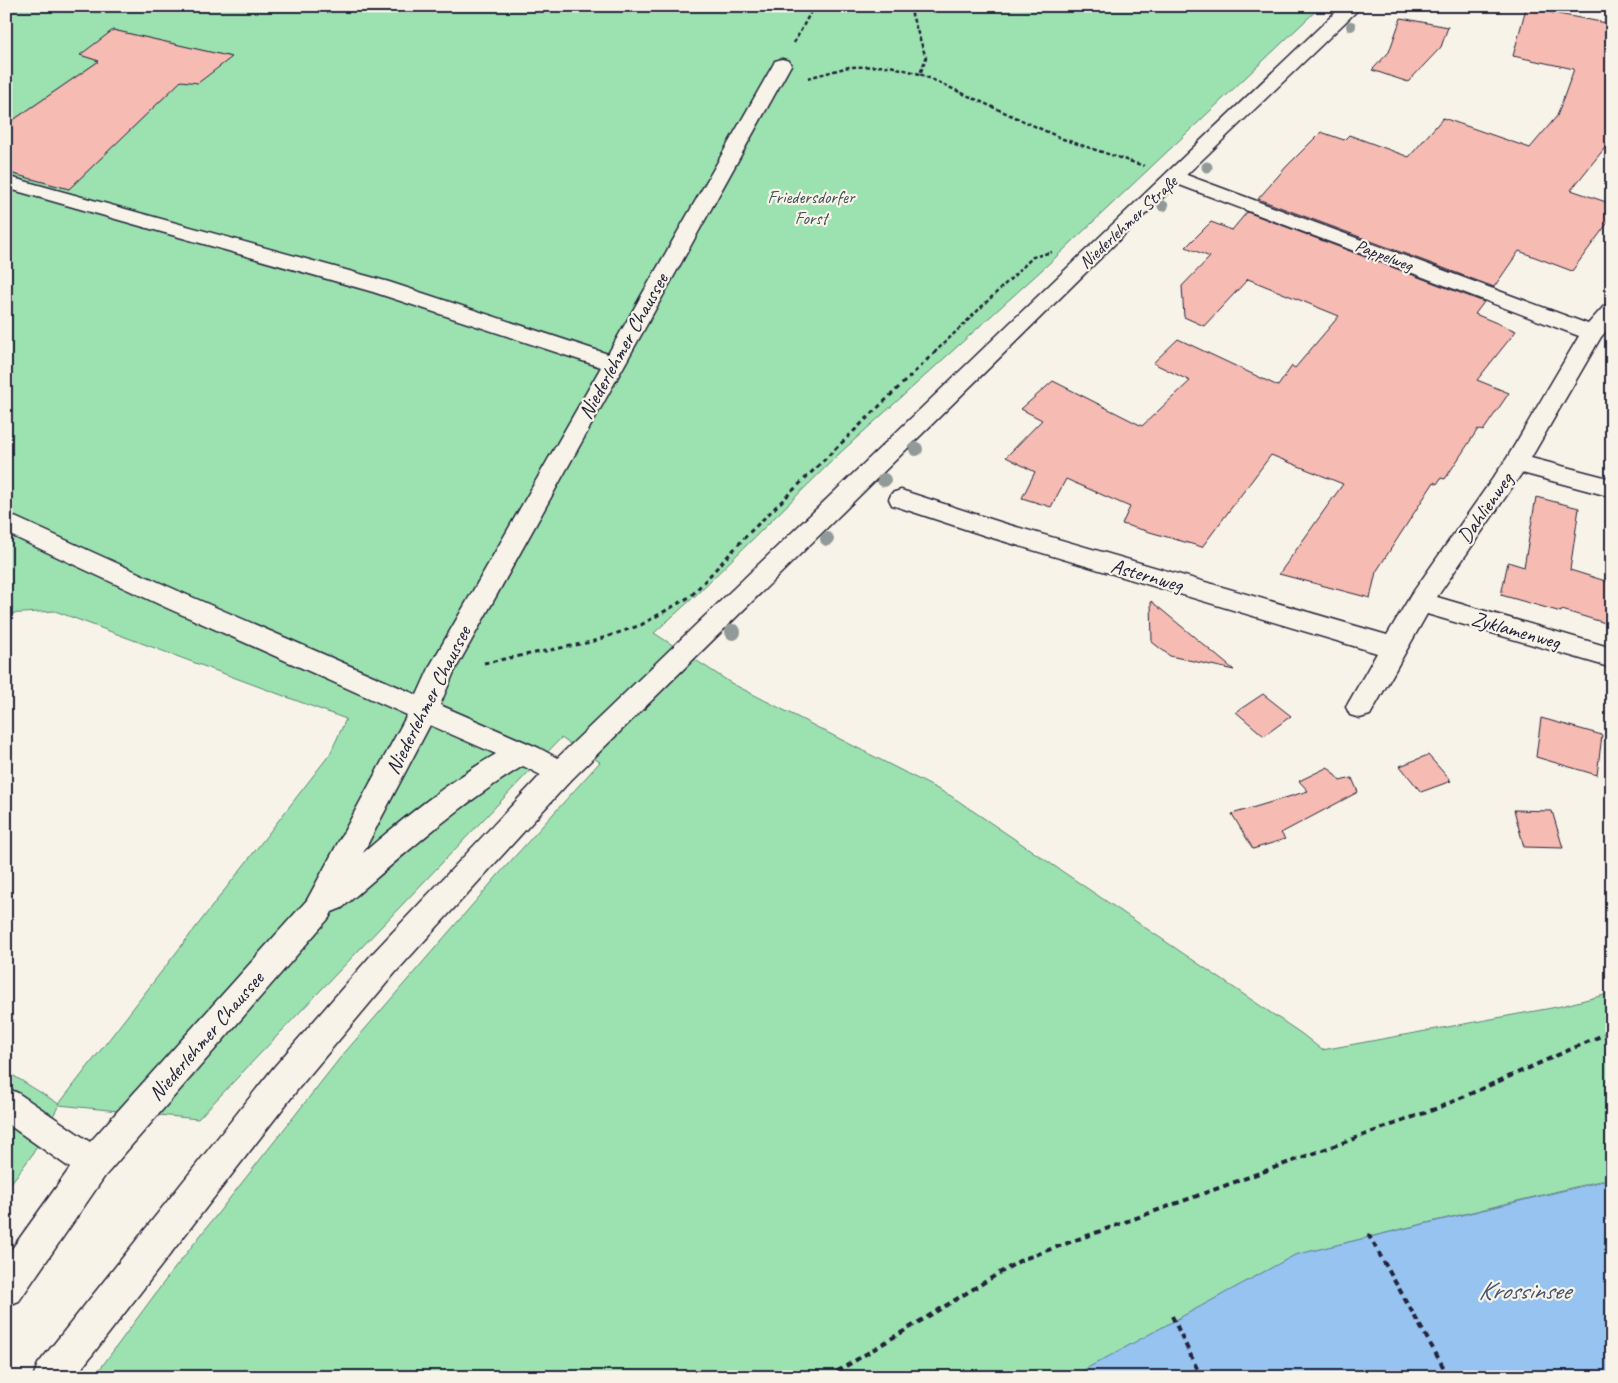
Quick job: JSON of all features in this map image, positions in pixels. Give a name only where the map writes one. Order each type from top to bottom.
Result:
[{"type":"street","name":"Niederlehmer Straße","points":[[560,773],[1132,217],[1353,6]]},
{"type":"street","name":"Niederlehmer Chaussee","points":[[6,1288],[93,1164],[318,909],[424,710],[441,671],[782,65]]},
{"type":"street","name":"Pappelweg","points":[[1176,177],[1592,334]]},
{"type":"street","points":[[6,182],[381,287],[613,363]]},
{"type":"street","name":"Dahlienweg","points":[[1360,707],[1420,602],[1516,463],[1592,334],[1611,313]]},
{"type":"street","points":[[1516,463],[1612,488]]},
{"type":"street","name":"Asternweg","points":[[900,500],[994,530],[1393,647]]},
{"type":"street","points":[[6,522],[176,600],[522,753],[560,773],[384,963],[286,1078],[51,1377]]},
{"type":"street","name":"Zyklamenweg","points":[[1420,602],[1612,658]]},
{"type":"street","points":[[318,909],[414,828],[481,777],[522,753]]},
{"type":"street","points":[[6,1104],[93,1164]]},
{"type":"path","points":[[782,65],[814,6]]},
{"type":"path","points":[[911,6],[926,58],[920,74]]},
{"type":"path","points":[[770,88],[849,67],[890,66],[920,74],[1063,140],[1176,177]]},
{"type":"path","points":[[441,671],[523,657],[591,642],[641,625],[691,596],[748,534],[1033,257],[1060,250]]},
{"type":"path","points":[[828,1377],[1021,1260],[1438,1108],[1612,1031]]},
{"type":"path","points":[[1368,1234],[1448,1377]]},
{"type":"path","points":[[1172,1316],[1201,1377]]},
{"type":"green space","name":"Friedersdorfer Forst","points":[[6,6],[1321,6],[1055,258],[841,452],[693,598],[654,633],[731,683],[951,796],[1302,1034],[1322,1050],[1557,1007],[1612,993],[1612,1178],[1295,1255],[1071,1377],[94,1377],[167,1278],[340,1058],[499,874],[600,762],[561,738],[198,1119],[59,1105],[32,1155],[6,1190],[6,1071],[59,1104],[330,754],[346,719],[55,611],[6,614],[6,172],[69,189],[181,81],[231,57],[113,30],[81,55],[99,61],[6,125]]},
{"type":"water","name":"Krossinsee","points":[[1612,1179],[1612,1377],[1071,1377],[1295,1255]]},
{"type":"building","points":[[1526,8],[1612,24],[1612,139],[1571,190],[1612,204],[1612,217],[1572,271],[1519,251],[1494,287],[1258,199],[1286,167],[1321,132],[1344,140],[1349,135],[1409,157],[1443,118],[1530,148],[1557,116],[1574,69],[1513,56]]},
{"type":"building","points":[[1401,18],[1448,27],[1441,47],[1408,82],[1372,70],[1389,52]]},
{"type":"building","points":[[113,30],[232,57],[198,83],[181,81],[69,189],[6,172],[6,125],[99,61],[80,55]]},
{"type":"building","points":[[1247,212],[1484,302],[1475,314],[1516,331],[1477,380],[1509,393],[1483,431],[1478,429],[1445,479],[1441,478],[1437,484],[1434,482],[1376,572],[1370,598],[1279,574],[1343,484],[1271,455],[1202,547],[1122,524],[1130,507],[1066,479],[1051,507],[1022,498],[1035,472],[1006,457],[1042,420],[1021,409],[1053,381],[1142,426],[1190,381],[1153,363],[1178,339],[1278,386],[1292,366],[1295,368],[1339,316],[1248,279],[1204,326],[1184,317],[1182,286],[1210,257],[1186,247],[1211,222],[1232,230]]},
{"type":"building","points":[[1536,497],[1579,508],[1570,570],[1612,583],[1612,625],[1501,595],[1508,562],[1524,567]]},
{"type":"building","points":[[1151,601],[1234,670],[1170,656],[1152,642]]},
{"type":"building","points":[[1263,694],[1291,716],[1264,736],[1236,712]]},
{"type":"building","points":[[1541,718],[1602,735],[1597,775],[1536,757]]},
{"type":"building","points":[[1428,755],[1451,781],[1421,792],[1400,766]]},
{"type":"building","points":[[1328,767],[1340,781],[1352,778],[1358,792],[1281,833],[1285,839],[1253,849],[1232,814],[1308,791],[1299,781]]},
{"type":"building","points":[[1514,810],[1552,811],[1563,848],[1524,847]]}]
